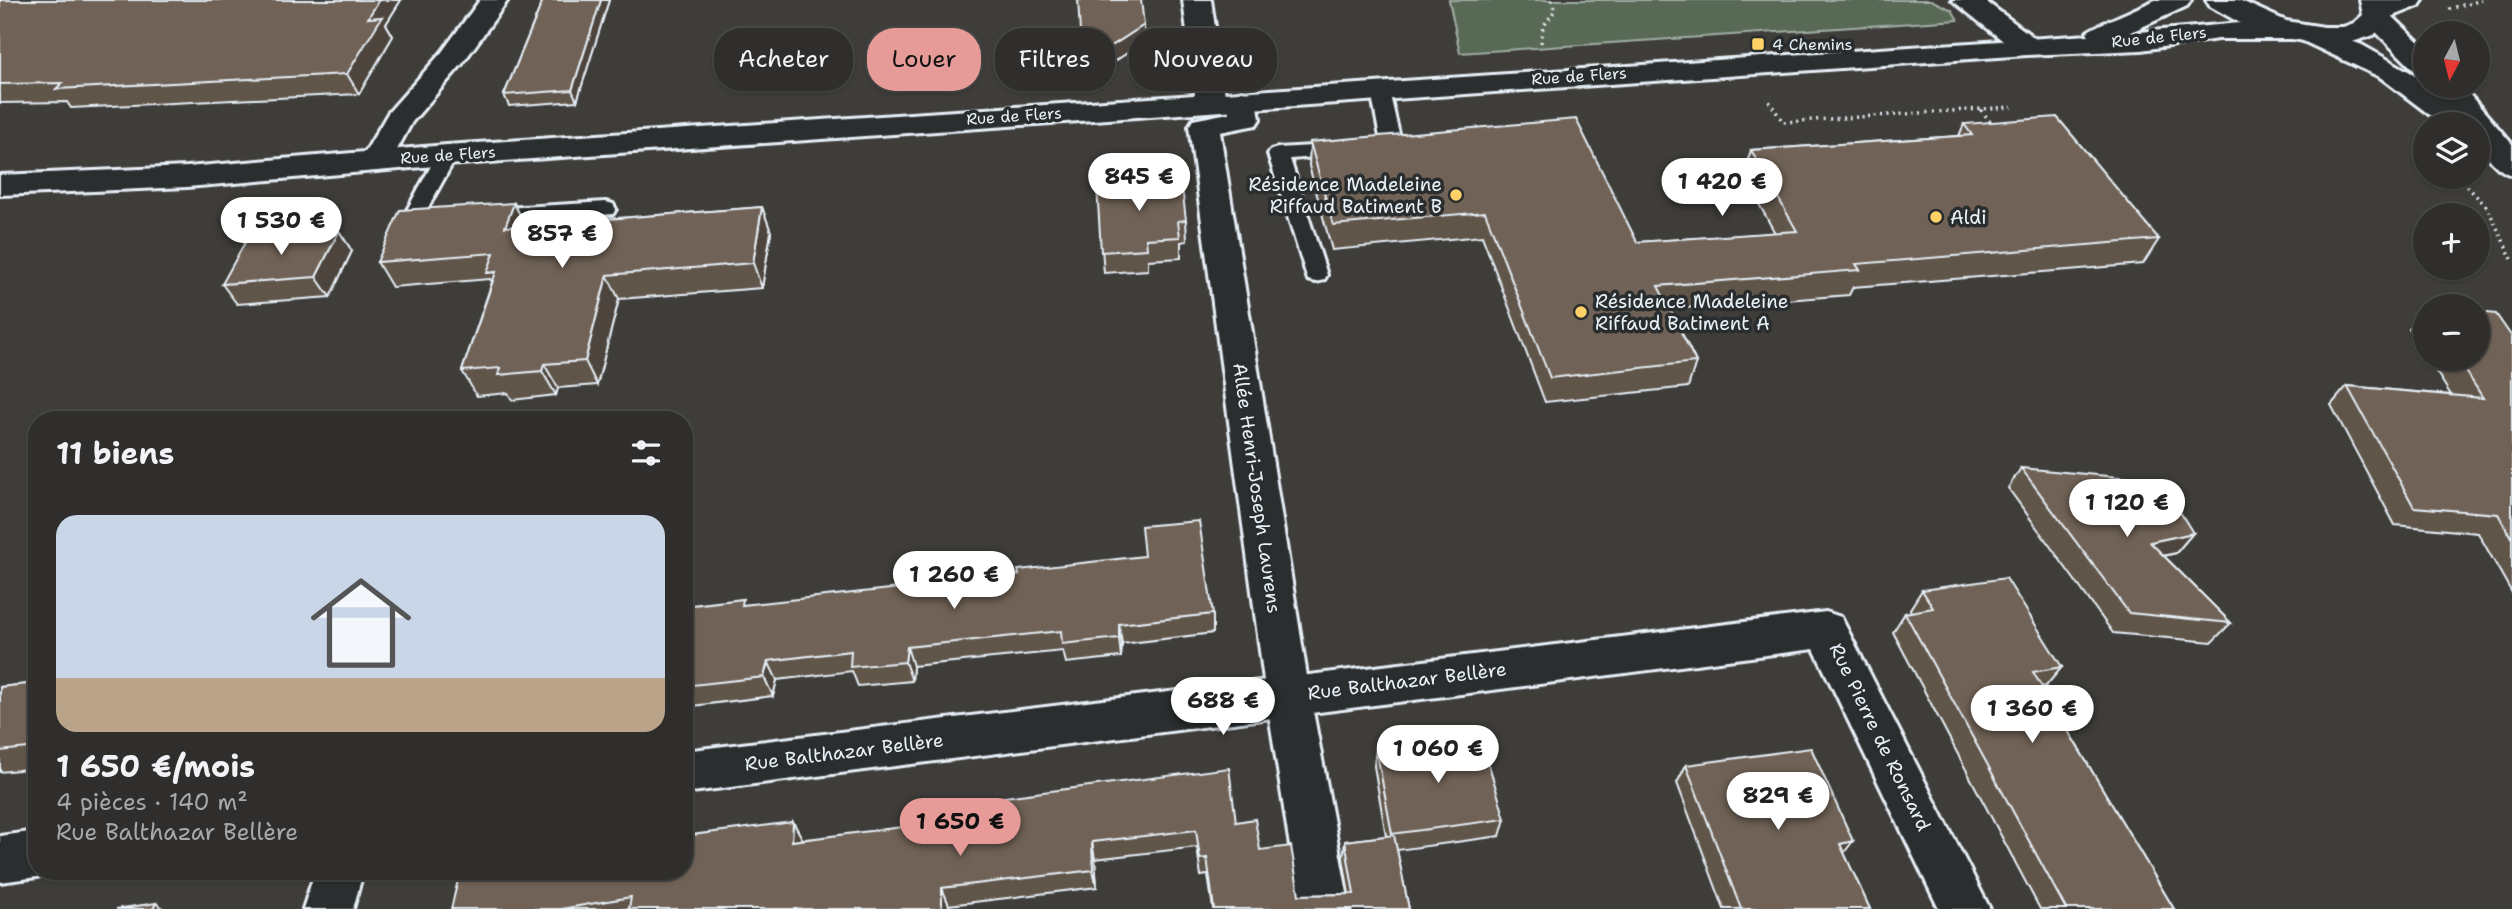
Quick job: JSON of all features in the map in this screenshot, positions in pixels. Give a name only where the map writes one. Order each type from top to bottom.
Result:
[{"type":"street","points":[[376,161],[399,119],[452,58],[494,0]]},
{"type":"street","points":[[1197,0],[1226,101]]},
{"type":"street","points":[[1966,0],[2027,46]]},
{"type":"street","name":"Rue de Flers","points":[[2027,46],[2116,28],[2177,0]]},
{"type":"street","points":[[2220,0],[2254,20],[2301,33],[2385,65],[2420,89],[2446,112]]},
{"type":"street","name":"Rue de Flers","points":[[0,185],[187,177],[447,155],[2027,46],[2141,41],[2218,31],[2336,35],[2356,32],[2370,26],[2377,9],[2409,0]]},
{"type":"street","points":[[2377,9],[2413,51]]},
{"type":"street","points":[[2456,98],[2482,125],[2512,165]]},
{"type":"street","name":"Allée Henri-Joseph Laurens","points":[[1226,101],[1245,119],[1204,126],[1287,695],[1325,909]]},
{"type":"street","points":[[2490,154],[2512,177]]},
{"type":"street","name":"Rue Pierre de Ronsard","points":[[1755,640],[1826,630],[1965,909]]},
{"type":"street","name":"Rue Balthazar Bellère","points":[[693,771],[1287,695],[1755,640]]},
{"type":"street","points":[[0,859],[28,855]]},
{"type":"street","points":[[328,909],[337,880]]},
{"type":"lane","points":[[1316,275],[1278,154],[1392,147],[1380,91]]},
{"type":"lane","points":[[447,155],[411,221],[606,209]]},
{"type":"path","points":[[2449,9],[2482,0]]},
{"type":"path","points":[[1746,65],[1783,122],[2012,107]]},
{"type":"path","points":[[1981,109],[1998,131]]},
{"type":"path","points":[[2470,189],[2487,207],[2512,259]]},
{"type":"green space","points":[[1449,0],[1931,0],[1952,10],[1958,20],[1460,53]]},
{"type":"building","points":[[0,0],[379,0],[368,18],[382,17],[347,74],[56,89],[62,83],[0,84]]},
{"type":"building","points":[[543,0],[601,0],[572,90],[504,95]]},
{"type":"building","points":[[1078,0],[1141,0],[1144,25],[1129,28],[1129,35],[1115,44],[1115,28],[1080,28]]},
{"type":"building","points":[[2057,117],[2159,239],[1856,264],[1860,270],[1658,286],[1696,362],[1550,378],[1485,212],[1333,225],[1310,142],[1576,119],[1637,242],[1797,231],[1751,150],[1972,135],[1964,124]]},
{"type":"building","points":[[1181,179],[1186,220],[1178,221],[1180,237],[1146,239],[1147,249],[1101,252],[1097,185]]},
{"type":"building","points":[[514,203],[505,227],[762,207],[753,263],[607,275],[585,361],[544,364],[542,371],[498,375],[500,368],[462,371],[496,272],[487,273],[494,253],[377,262],[400,210]]},
{"type":"building","points":[[339,231],[316,277],[222,284],[248,237]]},
{"type":"building","points":[[2490,313],[2496,314],[2512,337],[2512,539],[2498,514],[2414,507],[2347,386],[2483,398],[2466,371],[2490,371]]},
{"type":"building","points":[[2021,468],[2161,481],[2193,533],[2150,542],[2231,623],[2129,613]]},
{"type":"building","points":[[1199,521],[1213,614],[1119,624],[1119,638],[1062,644],[1061,631],[907,647],[905,662],[850,667],[851,651],[768,661],[764,677],[693,685],[693,605],[743,599],[742,605],[1019,575],[1018,570],[1144,556],[1141,526]]},
{"type":"building","points":[[2006,578],[2062,667],[2033,672],[2174,909],[2066,909],[1905,613],[1933,608],[1922,590]]},
{"type":"building","points":[[28,684],[28,748],[0,751],[0,687]]},
{"type":"building","points":[[1480,735],[1505,819],[1392,834],[1376,748]]},
{"type":"building","points":[[1811,748],[1853,841],[1840,844],[1870,909],[1741,909],[1686,765]]},
{"type":"building","points":[[1229,768],[1236,822],[1255,819],[1260,850],[1291,846],[1299,895],[1354,894],[1345,841],[1394,835],[1409,909],[1214,909],[1207,858],[1200,859],[1196,830],[1092,842],[1093,870],[942,888],[942,909],[629,909],[631,897],[561,909],[451,909],[458,880],[693,880],[693,835],[793,822],[792,841],[943,822],[943,805]]},
{"type":"building","points":[[156,903],[153,909],[116,909]]},
{"type":"place","name":"4 Chemins","points":[[1758,44]]},
{"type":"place","name":"Résidence Madeleine Riffaud Batiment B","points":[[1456,195]]},
{"type":"place","name":"Aldi","points":[[1936,217]]},
{"type":"place","name":"Résidence Madeleine Riffaud Batiment A","points":[[1581,312]]}]
